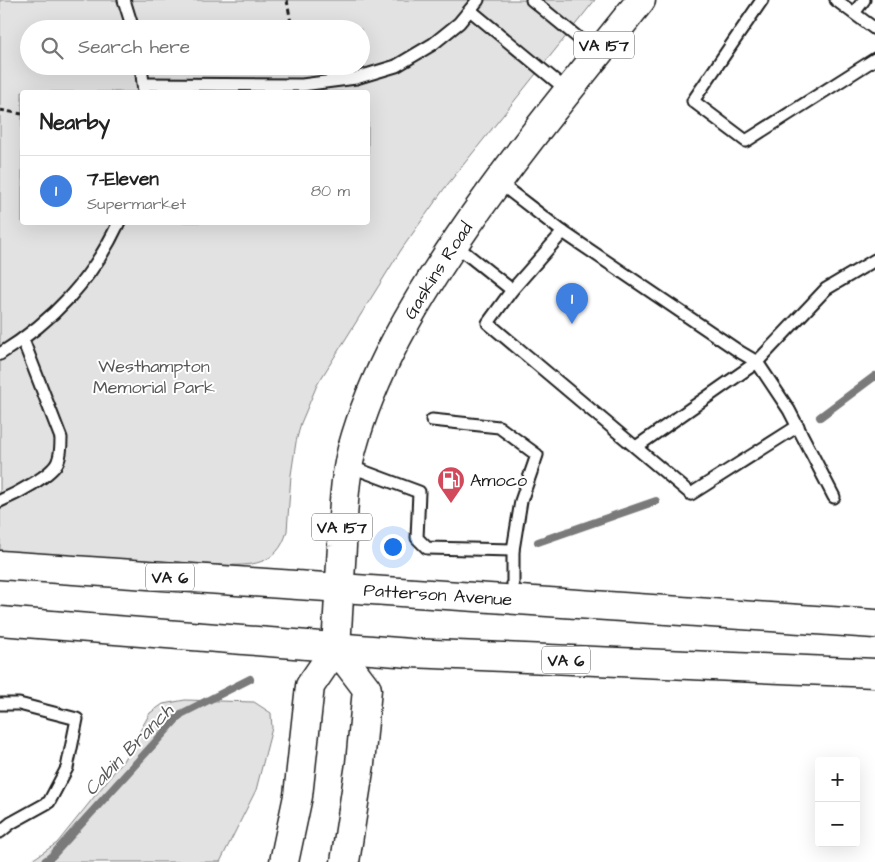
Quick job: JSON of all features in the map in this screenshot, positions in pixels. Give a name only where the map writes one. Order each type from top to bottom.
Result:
[{"type":"main road","name":"Gaskins Road","points":[[340,589],[345,483],[362,417],[396,341],[416,302],[497,182],[641,0]]},
{"type":"main road","name":"Patterson Avenue","points":[[0,565],[875,624]]},
{"type":"main road","name":"VA 157","points":[[336,648],[340,589]]},
{"type":"main road","name":"VA 6","points":[[0,621],[459,656],[875,673]]},
{"type":"main road","points":[[284,862],[298,796],[310,686],[336,648],[367,689],[360,764],[345,862]]},
{"type":"lane","points":[[124,0],[130,20]]},
{"type":"lane","points":[[370,74],[396,66],[433,44],[459,23],[478,0]]},
{"type":"lane","points":[[532,0],[598,54]]},
{"type":"lane","points":[[762,0],[693,101],[746,141],[875,58]]},
{"type":"lane","points":[[836,0],[875,29]]},
{"type":"lane","points":[[854,13],[864,0]]},
{"type":"lane","points":[[470,10],[568,91]]},
{"type":"lane","points":[[142,75],[144,88],[302,85],[366,75]]},
{"type":"lane","points":[[497,182],[563,232],[757,362],[789,410],[834,496]]},
{"type":"lane","points":[[0,354],[23,340],[56,313],[84,282],[108,246],[118,225]]},
{"type":"lane","points":[[563,232],[512,290],[488,323],[691,494],[798,426]]},
{"type":"lane","points":[[454,244],[512,290]]},
{"type":"lane","points":[[636,447],[757,362],[826,289],[875,260]]},
{"type":"lane","points":[[0,501],[27,487],[53,469],[58,462],[60,454],[61,438],[23,340]]},
{"type":"lane","points":[[432,420],[499,427],[537,455],[521,501],[513,550],[513,600]]},
{"type":"lane","points":[[349,466],[419,492],[418,538],[427,548],[513,550]]},
{"type":"lane","points":[[0,704],[19,704],[77,719],[67,768],[49,802],[0,832]]},
{"type":"path","points":[[286,0],[290,20]]},
{"type":"path","points":[[0,110],[20,114]]},
{"type":"green space","name":"Westhampton Memorial Park","points":[[0,0],[595,0],[444,189],[401,250],[317,385],[301,423],[296,442],[291,475],[287,531],[283,543],[277,551],[261,562],[242,565],[0,551]]},
{"type":"green space","points":[[185,700],[254,702],[271,713],[272,728],[256,790],[220,862],[29,862],[57,843],[123,761],[150,713],[163,704]]},
{"type":"waterway","name":"Cabin Branch","points":[[820,417],[875,376]]},
{"type":"waterway","name":"Cabin Branch","points":[[538,542],[656,501]]},
{"type":"waterway","name":"Cabin Branch","points":[[44,862],[52,856],[181,714],[250,679]]},
{"type":"place","name":"7-Eleven","points":[[572,324]]},
{"type":"place","name":"Amoco","points":[[451,504]]}]
